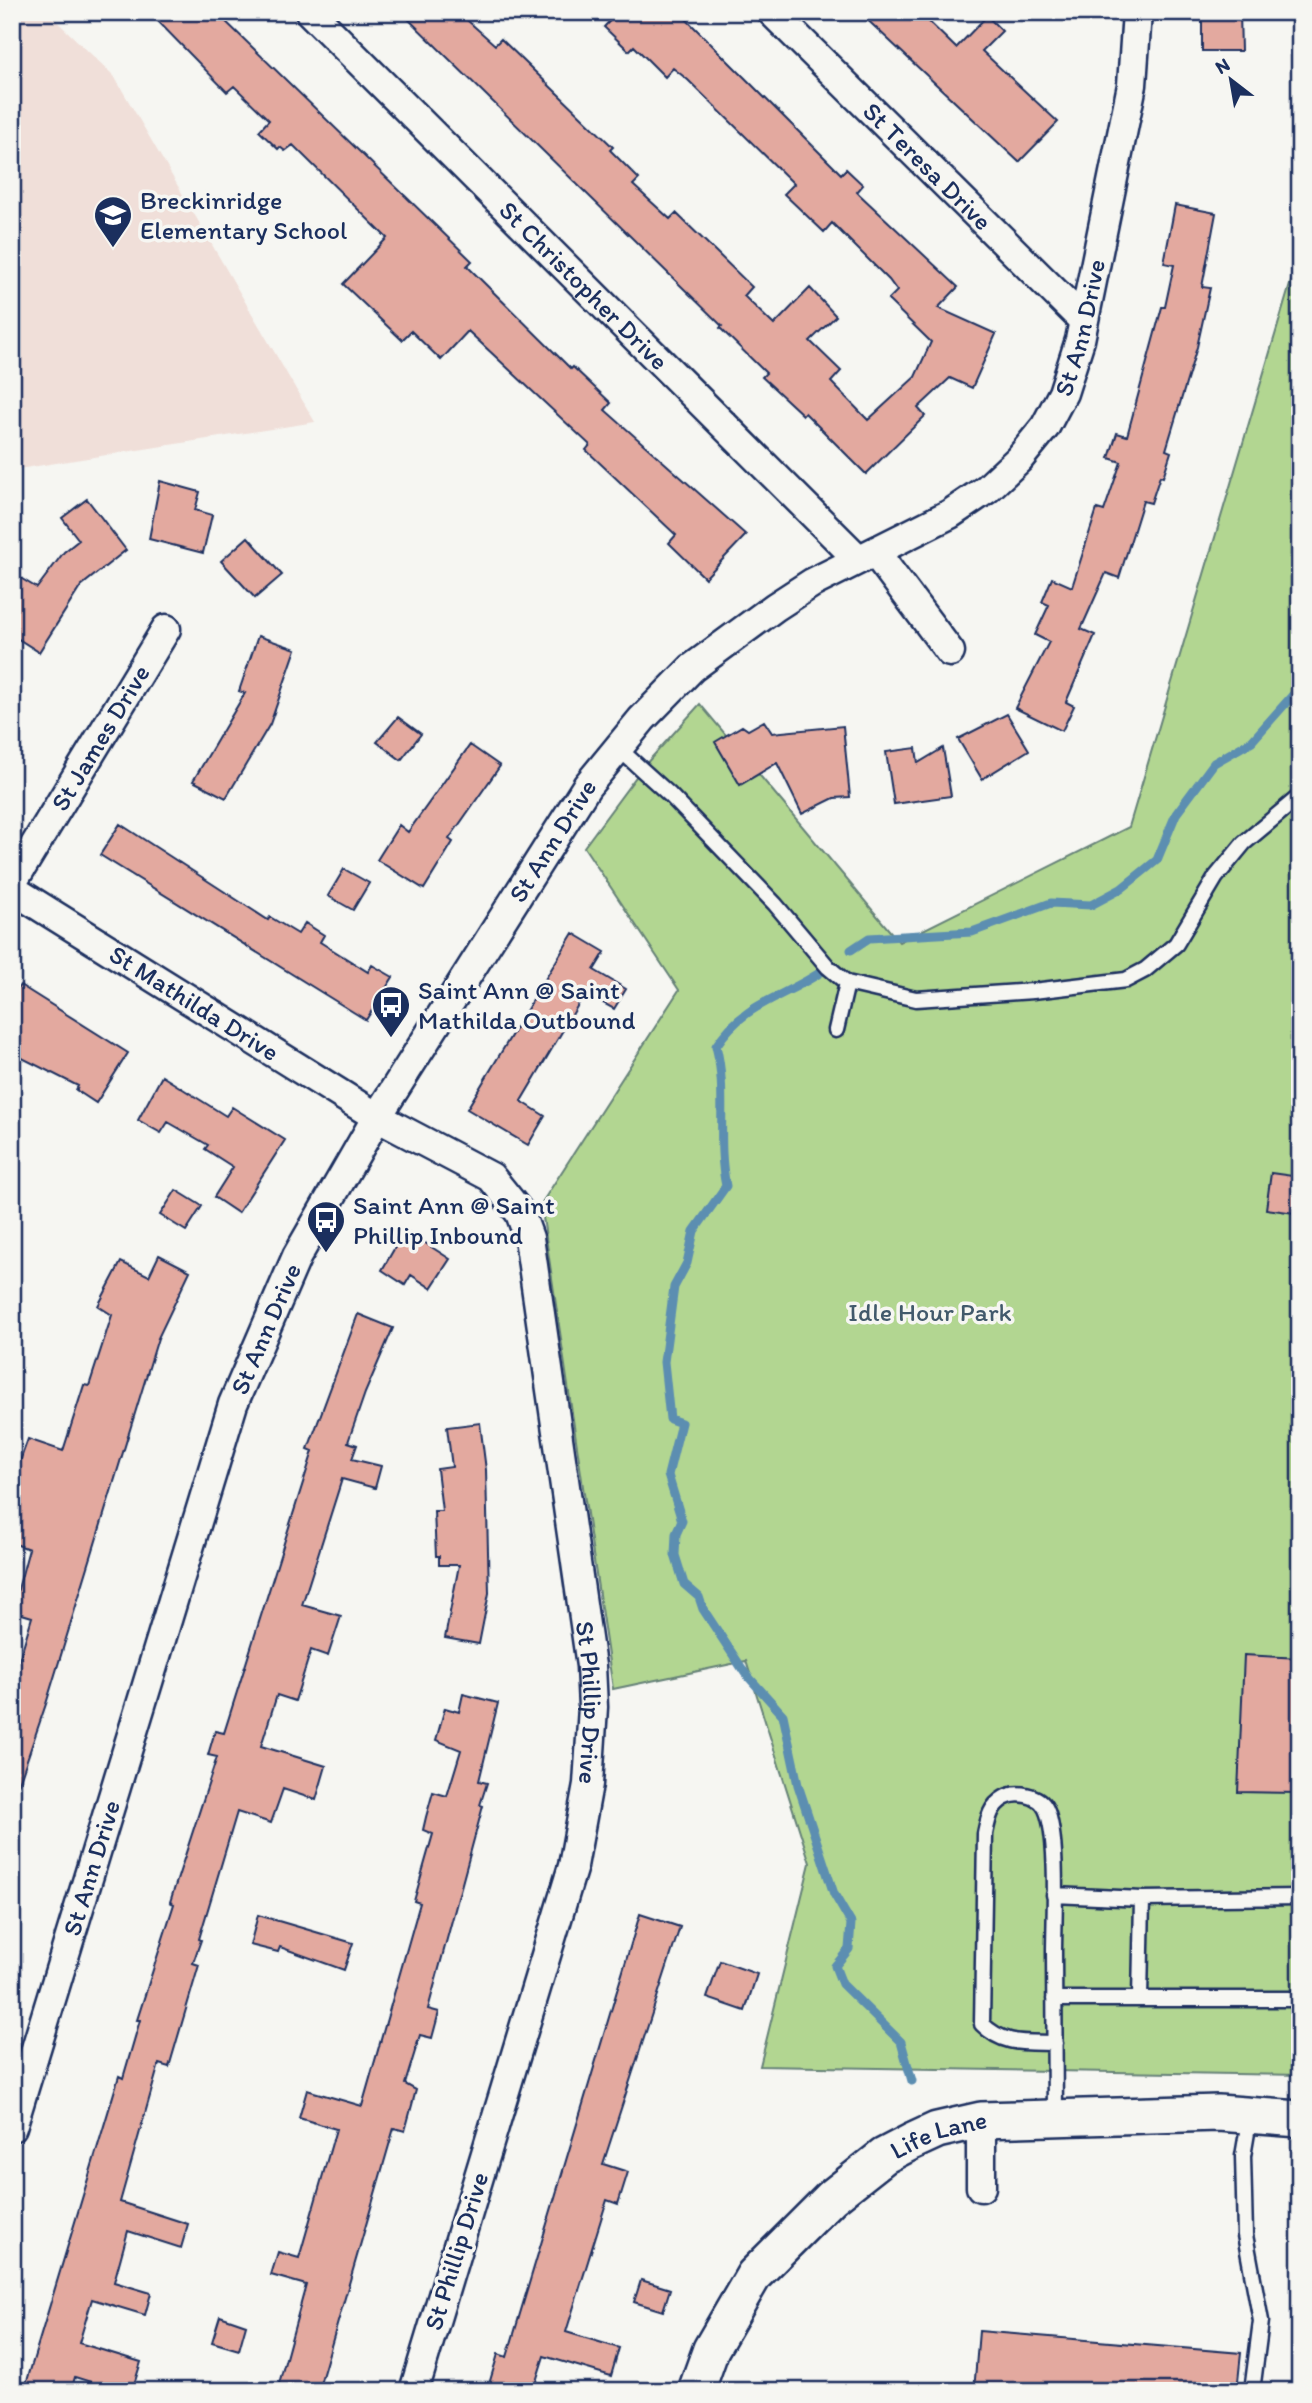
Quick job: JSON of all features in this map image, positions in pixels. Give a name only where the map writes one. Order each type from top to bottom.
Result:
[{"type":"street","name":"St Christopher Drive","points":[[310,12],[866,556]]},
{"type":"street","name":"St Teresa Drive","points":[[772,12],[1083,320]]},
{"type":"street","name":"St Ann Drive","points":[[12,2127],[233,1404],[297,1256],[377,1118],[587,786],[666,692],[722,644],[812,583],[950,514],[987,489],[1018,459],[1045,427],[1063,393],[1083,320],[1132,85],[1137,12]]},
{"type":"street","points":[[866,556],[950,652]]},
{"type":"street","name":"St James Drive","points":[[12,886],[166,629]]},
{"type":"street","name":"St Mathilda Drive","points":[[12,886],[377,1118]]},
{"type":"street","name":"St Phillip Drive","points":[[377,1118],[491,1177],[520,1213],[529,1238],[584,1604],[593,1707],[588,1784],[573,1866],[414,2391]]},
{"type":"street","name":"Life Lane","points":[[696,2391],[711,2349],[754,2275],[788,2237],[832,2197],[884,2156],[937,2130],[981,2120],[1218,2113],[1300,2119]]},
{"type":"street","points":[[981,2120],[981,2187]]},
{"type":"lane","points":[[618,748],[670,795],[775,904],[828,967],[847,983],[916,999],[1033,991],[1126,980],[1145,970],[1176,944],[1216,877],[1244,843],[1300,796]]},
{"type":"lane","points":[[836,1030],[847,983]]},
{"type":"lane","points":[[1055,2043],[1010,2042],[995,2036],[982,2024],[985,1834],[989,1813],[998,1802],[1009,1795],[1024,1794],[1037,1799],[1046,1808],[1053,1847],[1054,1895],[1054,1999],[1055,2043],[1055,2118]]},
{"type":"lane","points":[[1054,1895],[1142,1899],[1298,1894]]},
{"type":"lane","points":[[1140,1998],[1142,1899]]},
{"type":"lane","points":[[1054,1999],[1300,1999]]},
{"type":"lane","points":[[1250,2115],[1243,2156],[1245,2235],[1261,2321],[1252,2391]]},
{"type":"shaded area","name":"Breckinridge Elementary School","points":[[12,12],[47,12],[114,76],[315,422],[12,470]]},
{"type":"green space","name":"Idle Hour Park","points":[[1300,251],[1300,2075],[760,2066],[810,1863],[746,1661],[613,1689],[541,1204],[679,990],[584,847],[644,766],[700,704],[899,942],[1129,827]]},
{"type":"building","points":[[149,12],[216,12],[472,261],[467,266],[571,369],[573,367],[611,403],[605,410],[746,535],[705,578],[669,543],[676,535],[586,450],[590,445],[468,331],[441,360],[411,331],[402,340],[343,284],[387,238],[293,145],[285,151],[280,147],[278,149],[259,131],[269,120],[234,86],[227,92]]},
{"type":"building","points":[[401,12],[458,12],[495,45],[501,39],[613,147],[610,150],[639,179],[633,185],[670,219],[676,213],[752,287],[744,296],[774,325],[810,288],[836,316],[810,341],[841,371],[831,382],[868,420],[915,377],[931,342],[888,300],[897,291],[889,280],[832,223],[824,232],[784,194],[794,184],[688,80],[673,68],[665,77],[634,46],[629,51],[604,27],[618,12],[679,12],[841,174],[846,169],[863,185],[857,192],[958,287],[938,308],[996,334],[972,388],[950,378],[918,408],[925,416],[866,474],[805,413],[803,415],[762,377],[766,373],[720,328],[722,326]]},
{"type":"building","points":[[859,12],[919,12],[956,48],[987,16],[1002,31],[982,51],[1058,122],[1019,162]]},
{"type":"building","points":[[1202,12],[1240,12],[1241,51],[1202,51]]},
{"type":"building","points":[[1175,205],[1216,213],[1202,287],[1210,288],[1197,347],[1166,450],[1171,452],[1163,477],[1160,476],[1151,503],[1143,501],[1119,578],[1106,573],[1081,629],[1095,635],[1066,702],[1074,706],[1062,731],[1015,708],[1049,642],[1035,635],[1049,605],[1042,602],[1052,578],[1072,587],[1097,509],[1104,511],[1121,462],[1109,458],[1117,433],[1127,436],[1162,307],[1165,307],[1174,265],[1164,263]]},
{"type":"building","points":[[160,481],[200,492],[195,510],[212,515],[203,553],[149,539]]},
{"type":"building","points":[[87,499],[126,550],[81,586],[39,652],[12,635],[12,573],[37,588],[64,552],[79,540],[62,518]]},
{"type":"building","points":[[248,537],[282,575],[255,598],[221,561]]},
{"type":"building","points":[[258,636],[296,649],[270,724],[226,798],[193,781],[245,693],[239,691]]},
{"type":"building","points":[[1007,714],[1029,750],[982,779],[958,739]]},
{"type":"building","points":[[398,717],[421,734],[401,760],[377,742]]},
{"type":"building","points":[[764,721],[772,733],[843,726],[850,797],[834,798],[802,814],[777,763],[740,785],[715,742],[742,726],[748,730]]},
{"type":"building","points":[[470,745],[500,766],[449,839],[453,842],[424,889],[377,860],[399,825],[408,832]]},
{"type":"building","points":[[916,748],[918,763],[943,748],[951,796],[894,804],[886,752]]},
{"type":"building","points":[[120,824],[268,920],[270,917],[298,934],[305,923],[324,935],[320,942],[368,972],[372,965],[393,977],[366,1020],[100,855]]},
{"type":"building","points":[[344,869],[369,883],[353,910],[328,896]]},
{"type":"building","points":[[573,933],[605,952],[594,970],[626,989],[614,1009],[585,993],[521,1101],[545,1116],[528,1145],[467,1109]]},
{"type":"building","points":[[20,985],[128,1053],[96,1103],[76,1090],[78,1086],[12,1053],[12,997]]},
{"type":"building","points":[[162,1076],[226,1116],[232,1107],[285,1140],[238,1213],[214,1197],[233,1167],[205,1149],[208,1145],[168,1122],[161,1133],[138,1120]]},
{"type":"building","points":[[1271,1173],[1300,1177],[1295,1213],[1266,1209]]},
{"type":"building","points":[[176,1190],[202,1206],[186,1231],[160,1215]]},
{"type":"building","points":[[405,1230],[450,1259],[431,1288],[411,1275],[405,1285],[382,1270]]},
{"type":"building","points":[[159,1255],[190,1271],[158,1338],[46,1704],[18,1786],[12,1785],[12,1684],[32,1617],[12,1611],[29,1549],[12,1543],[12,1483],[28,1439],[63,1451],[84,1385],[89,1386],[112,1315],[98,1306],[121,1262],[149,1276]]},
{"type":"building","points":[[358,1314],[393,1328],[365,1393],[348,1442],[357,1445],[352,1459],[381,1466],[375,1488],[342,1479],[302,1605],[341,1616],[328,1656],[311,1650],[295,1701],[277,1695],[261,1746],[326,1766],[316,1800],[283,1789],[271,1823],[237,1812],[199,1939],[201,1940],[193,1963],[199,1965],[169,2067],[159,2064],[120,2202],[188,2224],[181,2248],[128,2231],[114,2282],[151,2293],[145,2315],[92,2299],[79,2343],[141,2362],[132,2391],[119,2391],[75,2377],[71,2391],[24,2391],[119,2076],[123,2078],[140,2020],[137,2020],[174,1904],[170,1902],[217,1757],[208,1755],[215,1731],[224,1733],[313,1451],[308,1449]]},
{"type":"building","points":[[480,1423],[486,1470],[489,1593],[479,1644],[445,1638],[459,1565],[439,1565],[439,1556],[436,1556],[434,1511],[442,1511],[437,1469],[452,1467],[447,1427]]},
{"type":"building","points":[[1244,1655],[1300,1658],[1300,1793],[1238,1792]]},
{"type":"building","points":[[463,1694],[498,1703],[479,1781],[487,1783],[480,1805],[483,1806],[428,2009],[439,2012],[432,2038],[420,2035],[405,2084],[416,2090],[405,2131],[394,2128],[318,2391],[277,2391],[306,2285],[271,2275],[278,2252],[299,2258],[336,2129],[299,2118],[307,2090],[362,2106],[420,1903],[414,1901],[433,1834],[423,1830],[426,1817],[433,1792],[447,1796],[461,1750],[436,1740],[445,1708],[459,1712]]},
{"type":"building","points":[[640,1914],[680,1927],[603,2164],[628,2172],[618,2204],[607,2200],[566,2332],[619,2348],[611,2376],[544,2356],[533,2391],[487,2391],[498,2354],[507,2357]]},
{"type":"building","points":[[258,1915],[353,1943],[344,1970],[280,1947],[278,1952],[250,1945]]},
{"type":"building","points":[[720,1961],[757,1974],[745,2011],[707,1998]]},
{"type":"building","points":[[641,2280],[670,2289],[663,2311],[634,2302]]},
{"type":"building","points":[[220,2316],[246,2325],[239,2350],[212,2342]]},
{"type":"building","points":[[979,2331],[1241,2353],[1237,2391],[974,2391]]},
{"type":"waterway","points":[[851,950],[869,938],[972,932],[1051,903],[1091,905],[1121,889],[1157,860],[1176,814],[1214,763],[1252,741],[1300,687]]},
{"type":"waterway","points":[[824,970],[752,1010],[727,1031],[716,1046],[721,1081],[722,1151],[726,1186],[694,1231],[687,1263],[674,1287],[664,1362],[670,1419],[681,1423],[668,1475],[682,1521],[676,1534],[675,1555],[684,1584],[699,1597],[703,1609],[745,1673],[783,1715],[798,1785],[834,1894],[851,1923],[849,1949],[835,1966],[842,1984],[901,2042],[912,2081]]},
{"type":"place","name":"Breckinridge Elementary School","points":[[113,249]]},
{"type":"place","name":"Saint Ann @ Saint Mathilda Outbound","points":[[391,1039]]},
{"type":"place","name":"Saint Ann @ Saint Phillip Inbound","points":[[326,1254]]}]
